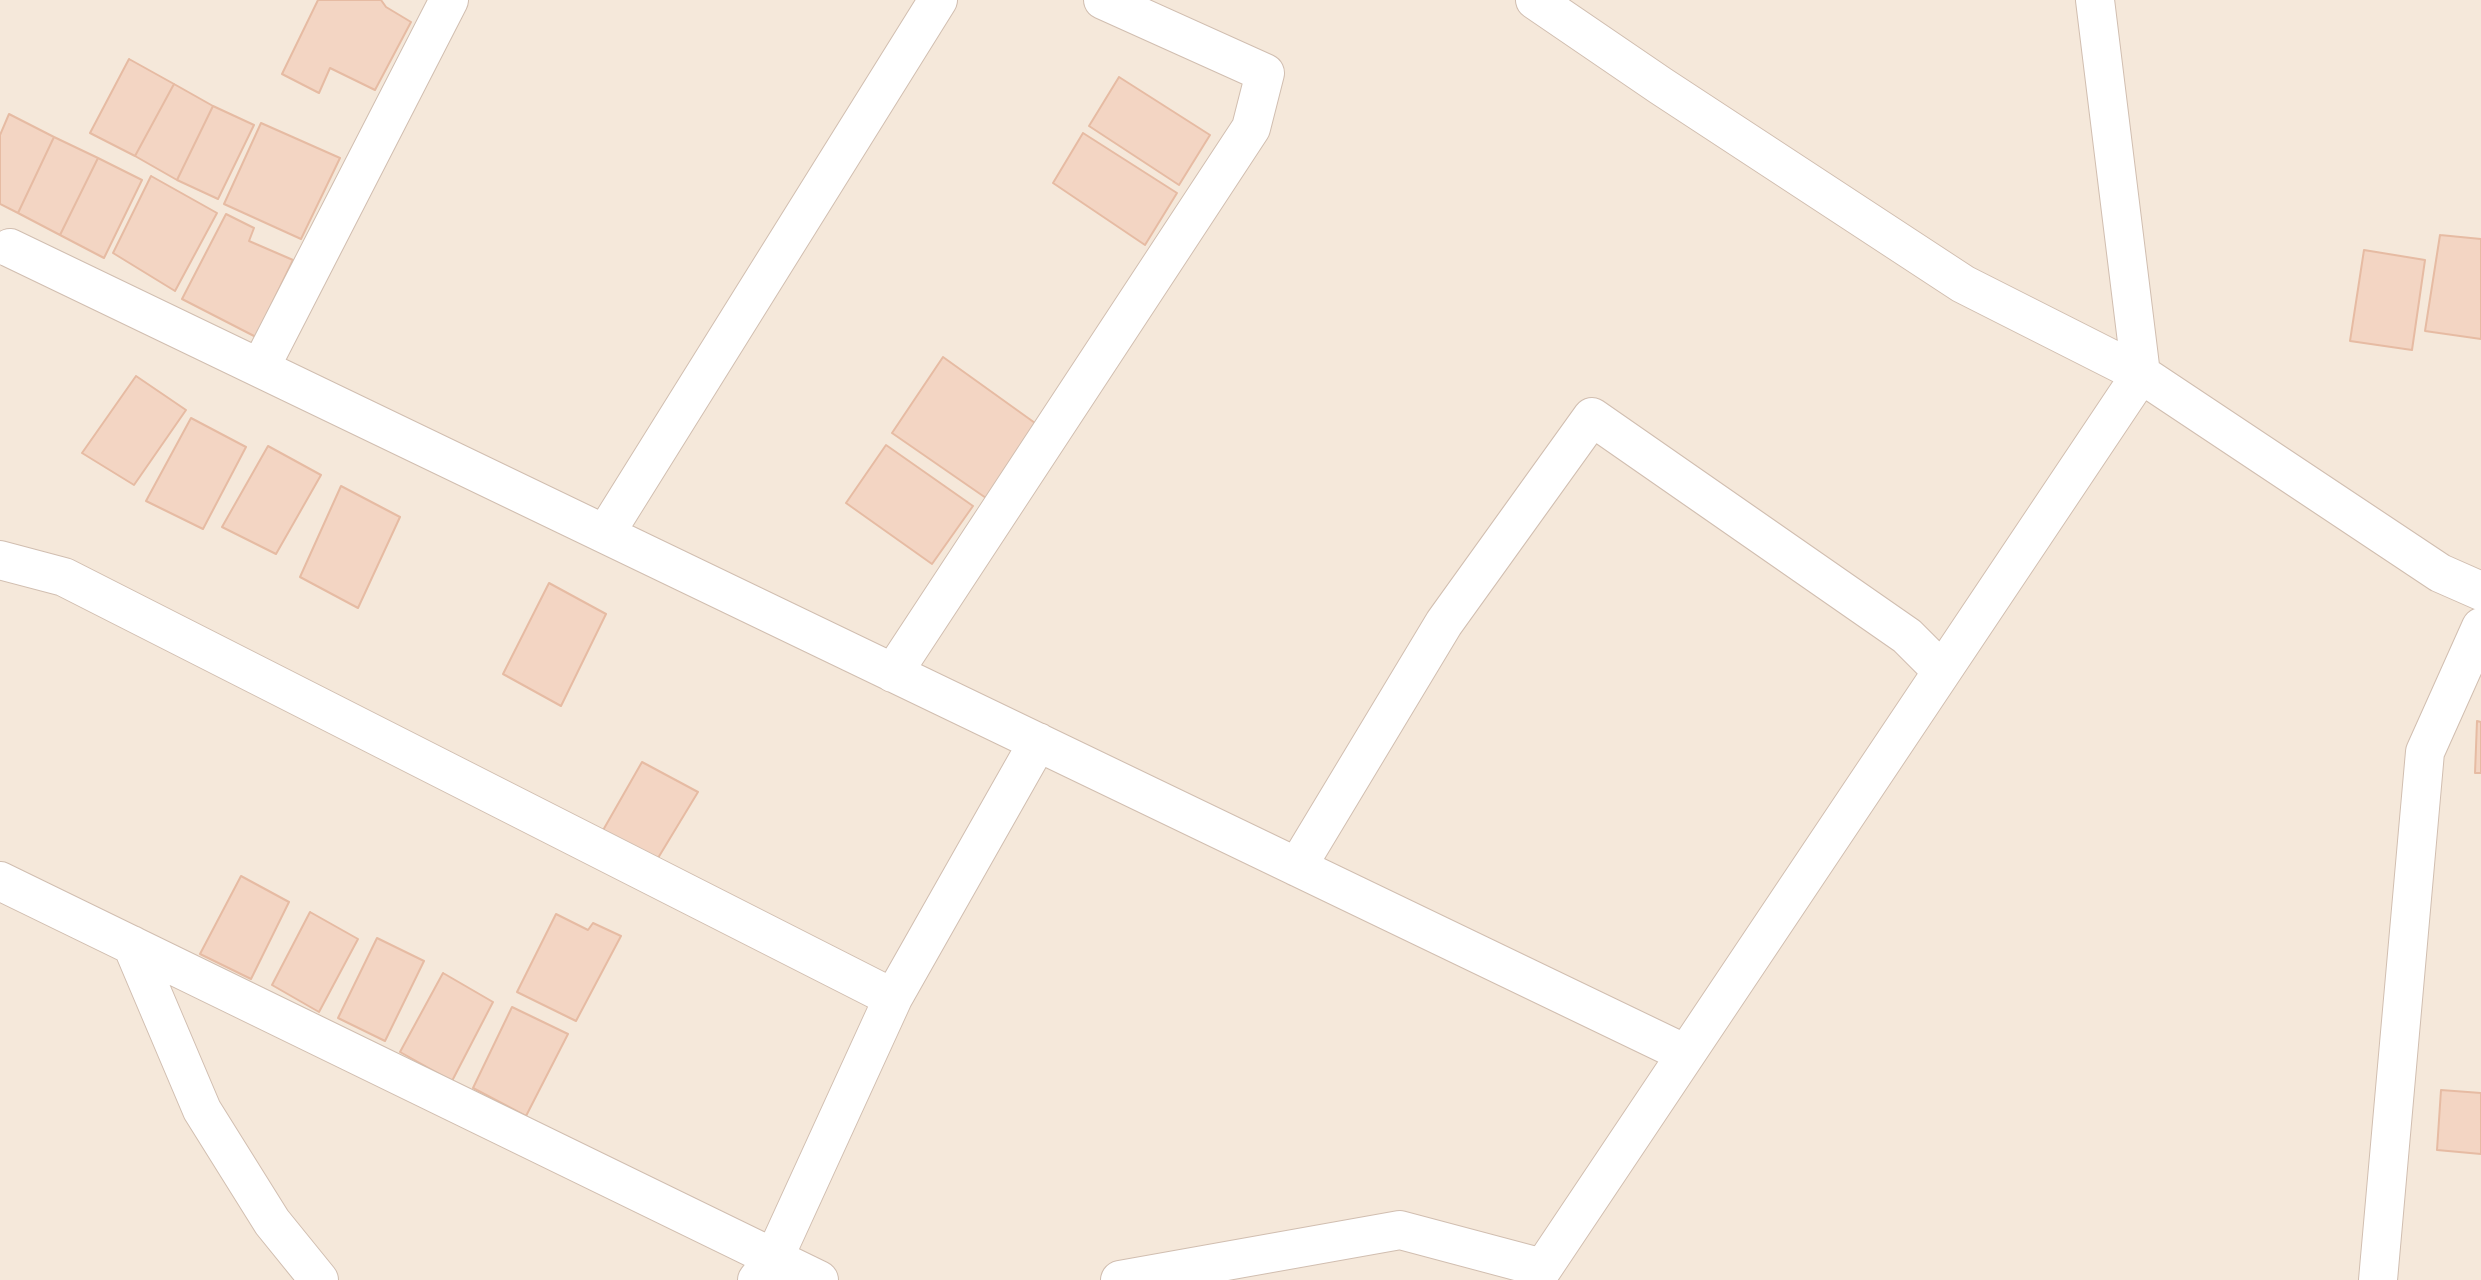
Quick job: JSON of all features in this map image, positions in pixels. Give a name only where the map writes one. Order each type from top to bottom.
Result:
[{"type":"street","points":[[260,368],[449,0]]},
{"type":"street","points":[[605,534],[938,0]]},
{"type":"street","points":[[893,673],[1251,128],[1265,73],[1103,0]]},
{"type":"street","points":[[1535,0],[1963,284],[2141,374],[2440,573],[2481,591]]},
{"type":"street","points":[[1120,1280],[1400,1230],[1544,1268],[2141,374],[2095,0]]},
{"type":"street","points":[[10,248],[1686,1054]]},
{"type":"street","points":[[1297,867],[1444,624],[1592,417],[1907,636],[1942,671]]},
{"type":"street","points":[[0,560],[64,577],[893,998]]},
{"type":"street","points":[[2378,1280],[2425,752],[2481,627]]},
{"type":"street","points":[[765,1269],[893,998],[1038,743]]},
{"type":"street","points":[[0,881],[132,945],[765,1269],[819,1280]]},
{"type":"street","points":[[132,945],[202,1110],[272,1222],[319,1280]]},
{"type":"shaded area","points":[[0,0],[2481,0],[2481,1280],[0,1280]]},
{"type":"building","points":[[318,0],[381,0],[386,7],[411,22],[375,90],[330,68],[319,93],[282,74]]},
{"type":"building","points":[[129,59],[174,84],[135,156],[90,133]]},
{"type":"building","points":[[1119,77],[1210,135],[1179,185],[1089,126]]},
{"type":"building","points":[[174,84],[213,106],[177,180],[135,156]]},
{"type":"building","points":[[213,106],[254,125],[218,199],[177,180]]},
{"type":"building","points":[[9,114],[54,137],[18,213],[0,204],[0,135]]},
{"type":"building","points":[[261,123],[340,158],[301,239],[224,204]]},
{"type":"building","points":[[1083,133],[1177,193],[1145,245],[1053,183]]},
{"type":"building","points":[[54,137],[98,158],[60,235],[18,213]]},
{"type":"building","points":[[98,158],[142,180],[104,258],[60,235]]},
{"type":"building","points":[[151,176],[217,213],[175,291],[113,253]]},
{"type":"building","points":[[226,214],[254,228],[249,241],[293,260],[256,337],[182,299]]},
{"type":"building","points":[[2440,235],[2481,239],[2481,339],[2425,331]]},
{"type":"building","points":[[2364,250],[2425,260],[2412,350],[2350,341]]},
{"type":"building","points":[[943,357],[1035,423],[986,498],[892,433]]},
{"type":"building","points":[[136,376],[186,410],[134,485],[82,453]]},
{"type":"building","points":[[191,418],[246,447],[203,529],[146,501]]},
{"type":"building","points":[[886,445],[973,506],[932,564],[846,503]]},
{"type":"building","points":[[268,446],[321,475],[276,554],[222,527]]},
{"type":"building","points":[[341,486],[400,517],[358,608],[300,577]]},
{"type":"building","points":[[549,583],[606,614],[561,706],[503,674]]},
{"type":"building","points":[[2477,721],[2481,722],[2481,773],[2475,773]]},
{"type":"building","points":[[642,762],[698,792],[655,863],[602,832]]},
{"type":"building","points":[[241,876],[289,902],[251,979],[200,954]]},
{"type":"building","points":[[310,912],[358,939],[319,1012],[272,985]]},
{"type":"building","points":[[556,914],[588,930],[593,923],[621,936],[576,1021],[517,992]]},
{"type":"building","points":[[377,938],[424,961],[385,1041],[338,1018]]},
{"type":"building","points":[[443,973],[493,1002],[452,1081],[400,1052]]},
{"type":"building","points":[[512,1007],[568,1034],[526,1116],[473,1088]]},
{"type":"building","points":[[2441,1090],[2481,1093],[2481,1154],[2437,1150]]}]
